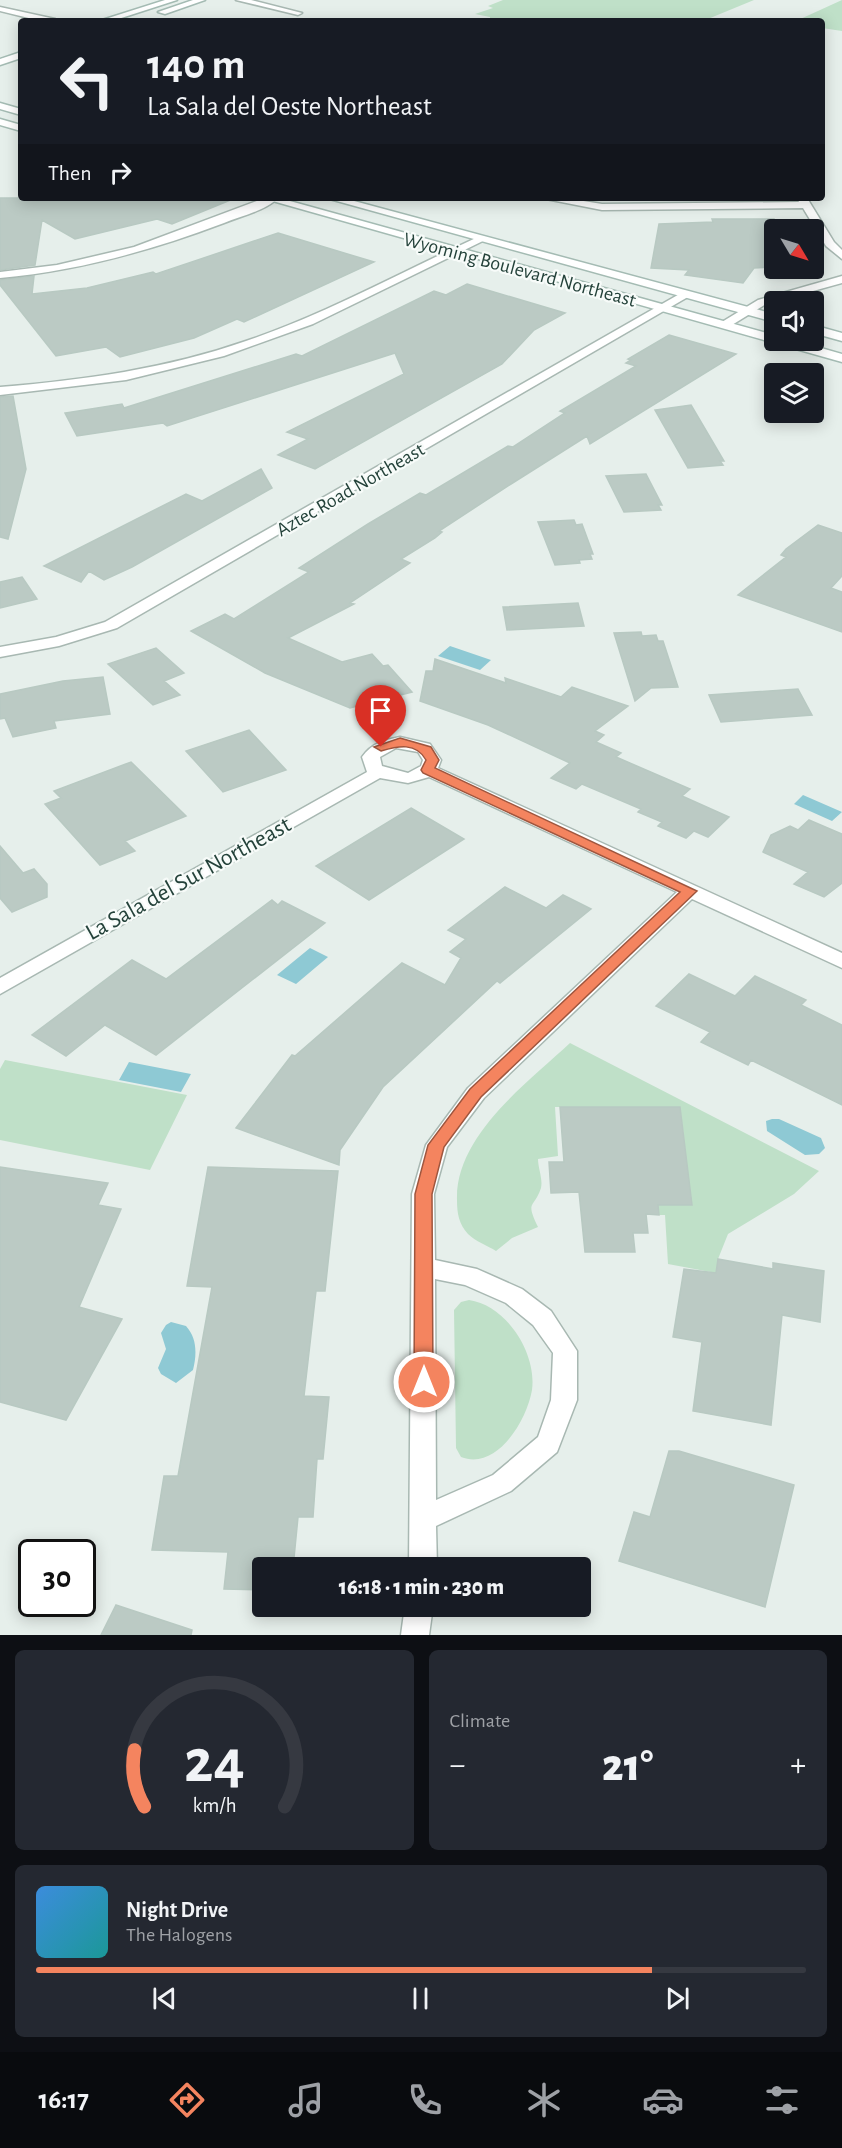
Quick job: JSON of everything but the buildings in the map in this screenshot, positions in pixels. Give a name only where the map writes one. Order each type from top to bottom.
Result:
[{"type":"street","points":[[113,18],[173,0]]},
{"type":"street","points":[[142,18],[201,0]]},
{"type":"street","points":[[240,0],[298,13]]},
{"type":"street","points":[[0,9],[39,18]]},
{"type":"street","points":[[0,52],[18,47]]},
{"type":"street","points":[[0,62],[18,56]]},
{"type":"street","points":[[0,106],[18,111]]},
{"type":"street","points":[[0,122],[18,127]]},
{"type":"street","points":[[0,275],[45,271],[132,253],[175,239],[263,201]]},
{"type":"street","name":"Wyoming Boulevard Northeast","points":[[280,201],[764,336]]},
{"type":"street","name":"Wyoming Boulevard Northeast","points":[[342,201],[764,315]]},
{"type":"street","points":[[565,201],[602,207],[804,201],[830,244],[842,256]]},
{"type":"street","points":[[0,391],[104,380],[160,369],[249,345],[286,331],[482,239]]},
{"type":"street","points":[[723,325],[745,310],[798,290],[842,279]]},
{"type":"street","name":"Aztec Road Northeast","points":[[0,652],[59,641],[111,625],[164,597],[687,294]]},
{"type":"street","points":[[824,332],[842,337]]},
{"type":"street","points":[[817,351],[842,358]]},
{"type":"street","points":[[400,742],[427,749],[432,760],[427,770],[421,774],[401,778],[379,772],[371,763],[374,752],[381,747],[400,742]]},
{"type":"street","points":[[427,770],[842,960]]},
{"type":"street","name":"La Sala del Sur Northeast","points":[[0,987],[62,949],[379,772]]},
{"type":"street","points":[[423,1557],[425,1268],[423,1194],[436,1145],[476,1093],[689,891]]},
{"type":"street","points":[[423,1519],[502,1484],[548,1444],[564,1400],[565,1351],[542,1318],[514,1296],[469,1276],[425,1268]]},
{"type":"street","points":[[415,1635],[417,1617]]},
{"type":"green space","points":[[503,0],[754,0],[710,18],[490,18],[475,14],[493,8],[488,6]]},
{"type":"green space","points":[[842,0],[842,31],[825,28],[825,18],[803,18]]},
{"type":"green space","points":[[570,1043],[819,1171],[794,1194],[728,1234],[718,1259],[716,1273],[668,1264],[665,1215],[659,1215],[658,1205],[692,1205],[687,1169],[623,1139],[684,1138],[680,1107],[555,1107],[558,1156],[538,1159],[541,1188],[531,1208],[538,1227],[512,1238],[496,1251],[471,1237],[461,1223],[458,1214],[460,1177],[468,1154],[497,1112]]},
{"type":"green space","points":[[5,1060],[187,1095],[150,1170],[0,1140],[0,1069]]},
{"type":"green space","points":[[469,1300],[483,1304],[507,1321],[524,1347],[532,1376],[529,1402],[517,1428],[498,1450],[487,1457],[474,1459],[461,1457],[456,1448],[454,1310],[461,1302]]},
{"type":"water","points":[[450,646],[491,660],[480,670],[438,656]]},
{"type":"water","points":[[803,795],[842,812],[832,821],[794,804]]},
{"type":"water","points":[[310,948],[328,957],[296,984],[277,975]]},
{"type":"water","points":[[129,1062],[191,1074],[181,1092],[119,1080]]},
{"type":"water","points":[[779,1119],[821,1138],[825,1148],[819,1154],[805,1155],[767,1131],[766,1121]]},
{"type":"water","points":[[171,1322],[186,1326],[195,1346],[193,1370],[176,1383],[161,1374],[158,1368],[166,1349],[161,1333]]},
{"type":"route","points":[[381,747],[400,742],[427,749],[432,760],[427,770],[689,891],[476,1093],[436,1145],[423,1194],[424,1382]]}]
